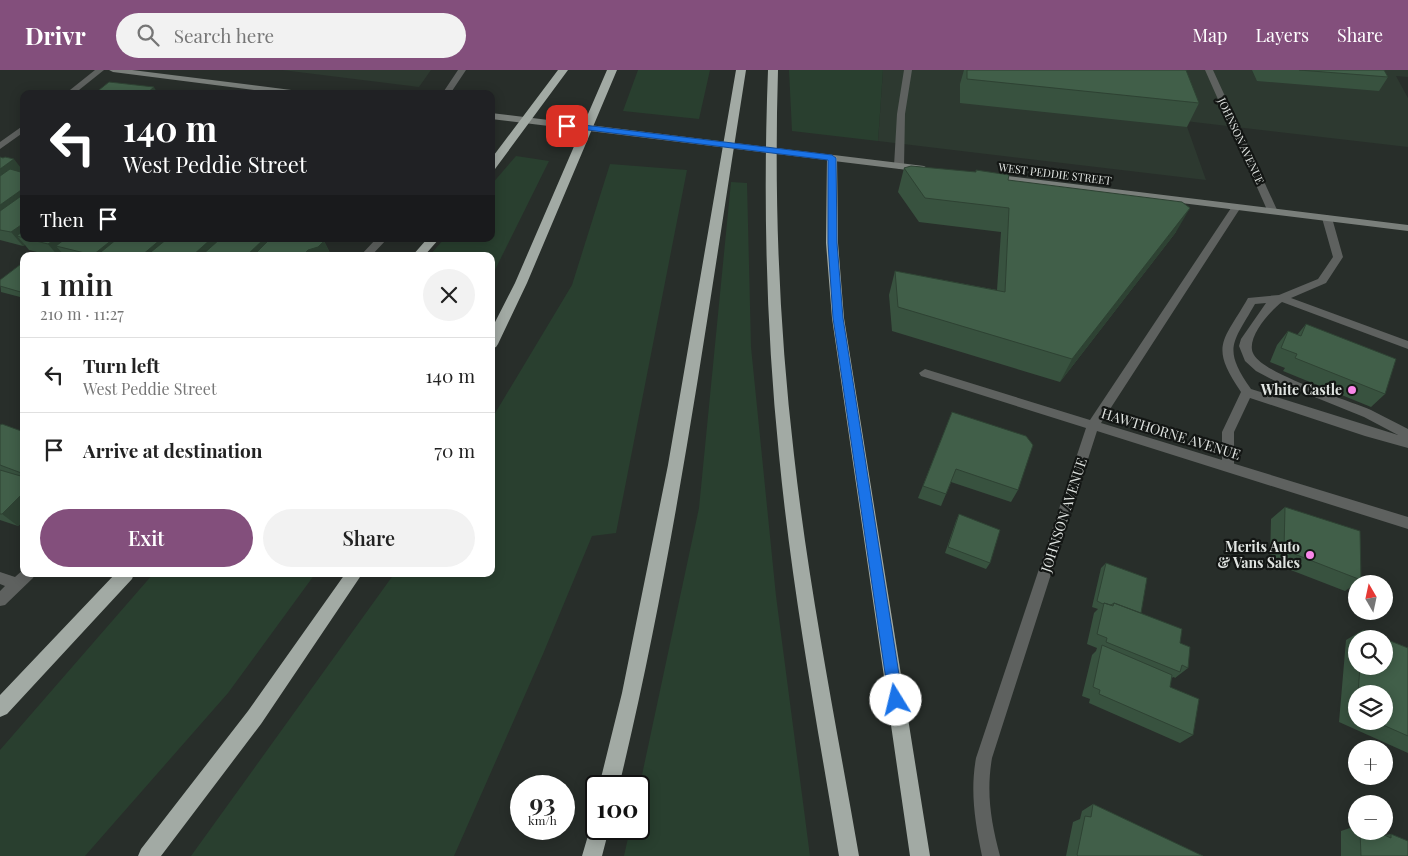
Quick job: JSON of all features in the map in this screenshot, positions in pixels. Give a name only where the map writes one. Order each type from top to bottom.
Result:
[{"type":"highway","points":[[495,162],[564,70]]},
{"type":"highway","points":[[495,336],[524,276],[612,70]]},
{"type":"highway","points":[[612,775],[631,693],[666,518],[741,70]]},
{"type":"highway","points":[[773,70],[769,186],[774,320],[788,470],[803,588],[849,856]]},
{"type":"highway","points":[[832,158],[832,243],[838,318],[920,856]]},
{"type":"highway","points":[[421,252],[430,242]]},
{"type":"highway","points":[[0,708],[123,577]]},
{"type":"highway","points":[[148,856],[286,676],[352,577]]},
{"type":"highway","points":[[592,856],[596,840]]},
{"type":"street","points":[[74,90],[100,70]]},
{"type":"street","points":[[114,70],[274,90]]},
{"type":"street","points":[[449,90],[462,70]]},
{"type":"street","points":[[899,166],[901,114],[908,70]]},
{"type":"street","name":"JOHNSON AVENUE","points":[[1209,70],[1273,212]]},
{"type":"street","points":[[495,116],[939,171]]},
{"type":"street","points":[[0,146],[20,131]]},
{"type":"street","points":[[0,135],[20,139]]},
{"type":"street","name":"WEST PEDDIE STREET","points":[[978,176],[1408,228]]},
{"type":"street","name":"JOHNSON AVENUE","points":[[991,856],[981,812],[979,784],[984,758],[1093,425],[1236,207]]},
{"type":"street","points":[[1327,218],[1338,257],[1322,281],[1281,298],[1268,307],[1247,339],[1245,346],[1249,358],[1260,368],[1279,378],[1368,414],[1408,435]]},
{"type":"street","points":[[369,252],[379,242]]},
{"type":"street","points":[[1408,345],[1281,298],[1252,301],[1227,346],[1228,356],[1235,376],[1247,392],[1365,431],[1408,442]]},
{"type":"street","name":"HAWTHORNE AVENUE","points":[[925,373],[1408,523]]},
{"type":"street","points":[[1228,467],[1228,432],[1247,392]]},
{"type":"street","points":[[0,600],[25,577]]},
{"type":"street","points":[[0,578],[18,584]]},
{"type":"shaded area","points":[[282,70],[431,70],[419,87]]},
{"type":"shaded area","points":[[883,70],[1408,70],[1408,77],[1396,76],[1408,98],[1408,147],[1185,121],[1206,180],[878,141]]},
{"type":"green space","points":[[638,70],[710,70],[699,119],[623,111]]},
{"type":"green space","points":[[789,70],[883,70],[878,141],[792,131]]},
{"type":"green space","points":[[516,156],[549,161],[495,270],[495,252],[433,252],[441,242],[495,242],[495,180]]},
{"type":"green space","points":[[610,164],[687,170],[616,533],[592,536],[543,654],[454,856],[191,856],[392,577],[495,577],[495,413],[572,285]]},
{"type":"green space","points":[[731,182],[747,183],[751,347],[776,596],[810,856],[624,856],[628,840],[650,840],[650,775],[642,775],[699,508]]},
{"type":"green space","points":[[150,577],[313,577],[228,693],[85,856],[0,856],[0,750]]},
{"type":"building","points":[[967,70],[1186,70],[1199,103],[967,79]]},
{"type":"building","points":[[1299,70],[1384,70],[1388,77]]},
{"type":"building","points":[[109,82],[154,87],[151,90],[99,90]]},
{"type":"building","points":[[0,157],[5,157],[14,159],[0,169]]},
{"type":"building","points":[[911,166],[976,172],[976,170],[1009,175],[1008,180],[1182,202],[1190,208],[1072,359],[898,307],[895,271],[1005,292],[1009,208],[925,198],[904,168]]},
{"type":"building","points":[[10,169],[20,172],[20,191],[0,205],[0,176]]},
{"type":"building","points":[[20,197],[20,226],[11,232],[0,230],[0,211]]},
{"type":"building","points":[[61,242],[109,242],[97,252],[81,252],[56,246]]},
{"type":"building","points":[[113,242],[157,242],[146,252],[101,252]]},
{"type":"building","points":[[163,242],[208,242],[196,252],[151,252]]},
{"type":"building","points":[[217,242],[261,242],[250,252],[205,252]]},
{"type":"building","points":[[267,242],[323,242],[318,247],[306,252],[257,252]]},
{"type":"building","points":[[20,265],[20,292],[0,286],[0,280]]},
{"type":"building","points":[[1306,324],[1396,359],[1385,394],[1295,358],[1297,354],[1281,348],[1288,331],[1301,336]]},
{"type":"building","points":[[952,412],[1026,436],[1033,445],[1018,490],[956,469],[946,494],[923,486]]},
{"type":"building","points":[[0,425],[20,431],[20,472],[0,465]]},
{"type":"building","points":[[0,470],[20,476],[20,496],[0,514]]},
{"type":"building","points":[[1285,507],[1360,531],[1361,575],[1348,575],[1284,550]]},
{"type":"building","points":[[959,514],[1000,530],[990,563],[948,547]]},
{"type":"building","points":[[1106,563],[1147,578],[1141,613],[1114,603],[1111,605],[1097,601]]},
{"type":"building","points":[[1104,603],[1113,606],[1114,603],[1182,629],[1180,643],[1190,647],[1188,668],[1182,665],[1180,672],[1106,642],[1107,638],[1097,634]]},
{"type":"building","points":[[1393,642],[1408,648],[1408,736],[1393,729],[1393,685],[1359,685],[1359,675],[1393,675]]},
{"type":"building","points":[[1102,645],[1172,675],[1170,687],[1199,699],[1193,735],[1099,694],[1100,690],[1093,687]]},
{"type":"building","points":[[1093,804],[1203,856],[1078,856],[1085,816],[1091,817]]},
{"type":"building","points":[[1393,835],[1408,841],[1408,856],[1361,856],[1360,840],[1393,840]]},
{"type":"place","name":"White Castle","points":[[1352,390]]},
{"type":"place","name":"Merits Auto & Vans Sales","points":[[1310,555]]},
{"type":"route","points":[[567,126],[832,158],[832,243],[838,318],[896,700]]}]
